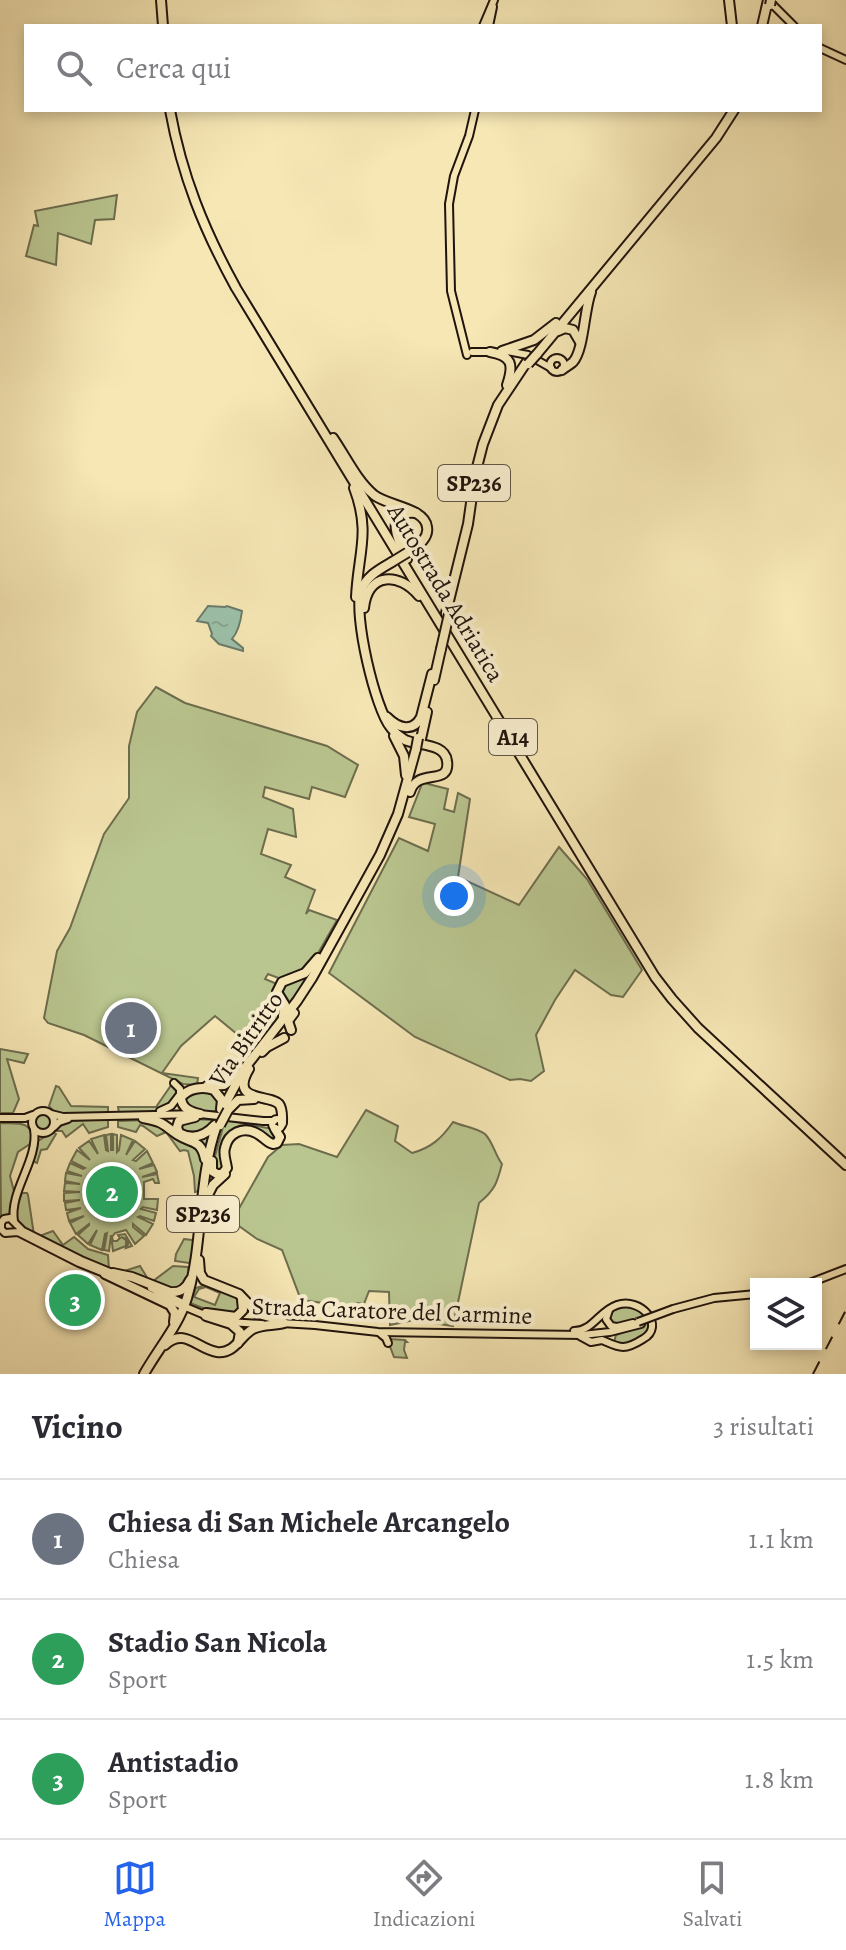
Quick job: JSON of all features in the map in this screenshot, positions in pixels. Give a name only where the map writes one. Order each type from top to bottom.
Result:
[{"type":"highway","points":[[163,0],[165,24]]},
{"type":"highway","points":[[729,0],[732,24]]},
{"type":"highway","points":[[763,24],[769,1]]},
{"type":"highway","name":"Autostrada Adriatica","points":[[172,112],[202,213],[238,284],[654,968],[715,1042]]},
{"type":"highway","name":"Autostrada Adriatica","points":[[172,112],[185,175],[208,236],[236,288],[655,977],[685,1015],[846,1162]]},
{"type":"highway","name":"SP236","points":[[537,356],[731,112]]},
{"type":"highway","points":[[556,365],[573,363],[578,354],[588,301],[603,272]]},
{"type":"highway","name":"SP236","points":[[421,739],[468,524],[480,453],[498,405],[527,364],[537,356],[566,315],[603,272]]},
{"type":"highway","points":[[502,351],[540,336],[566,315]]},
{"type":"highway","points":[[548,340],[560,330],[569,328],[577,333],[580,343]]},
{"type":"highway","points":[[488,352],[505,356],[511,367],[498,405]]},
{"type":"highway","name":"SP236","points":[[448,614],[471,523],[488,435],[507,394],[527,364]]},
{"type":"highway","name":"A14","points":[[323,423],[363,484],[374,495],[420,515]]},
{"type":"highway","name":"A14","points":[[332,446],[353,486],[363,518],[356,595],[359,632],[364,640]]},
{"type":"highway","name":"A14","points":[[420,515],[402,515],[395,531],[420,584]]},
{"type":"highway","points":[[398,814],[406,780],[406,764],[402,749],[382,719],[359,608],[361,590],[366,581],[422,542],[427,534],[427,525],[420,515]]},
{"type":"highway","name":"A14","points":[[364,640],[367,592],[378,582],[392,579],[415,591],[450,639]]},
{"type":"highway","name":"SP236","points":[[421,739],[432,674],[440,648]]},
{"type":"highway","points":[[378,703],[395,724],[406,727],[415,725],[421,719],[432,674]]},
{"type":"highway","points":[[378,703],[388,725],[403,739],[437,748],[444,752],[447,764],[444,773],[439,776],[419,779],[413,784],[395,832]]},
{"type":"highway","name":"Via Bitritto","points":[[161,1347],[186,1306],[193,1287],[209,1168],[221,1118],[252,1063],[303,998],[395,832],[421,739]]},
{"type":"highway","points":[[418,750],[419,767],[430,778]]},
{"type":"highway","name":"Via Bitritto","points":[[146,1374],[183,1310],[189,1291],[205,1178],[211,1146],[221,1118],[240,1075],[318,969],[385,846],[418,750]]},
{"type":"highway","points":[[277,1027],[285,1012],[285,1005],[277,992],[279,984],[305,973],[314,964],[339,921]]},
{"type":"highway","points":[[281,999],[289,1002],[297,999],[318,969]]},
{"type":"highway","points":[[292,1026],[289,1020],[303,998]]},
{"type":"highway","points":[[205,1202],[211,1188],[228,1172],[226,1149],[232,1138],[249,1133],[268,1145],[276,1146],[281,1140],[277,1124],[282,1109],[279,1104],[253,1096],[246,1090],[244,1079],[252,1063],[267,1047],[284,1038]]},
{"type":"highway","points":[[195,1087],[230,1082],[261,1046]]},
{"type":"highway","points":[[198,1116],[179,1121],[179,1133],[187,1137],[209,1132],[221,1118],[234,1103],[242,1099],[271,1102],[279,1109],[277,1124],[280,1137],[273,1144],[249,1131],[234,1134],[225,1146],[226,1170],[220,1175],[212,1171],[211,1165],[221,1118],[222,1100],[214,1090],[202,1088],[185,1093],[181,1098],[183,1105],[198,1116]]},
{"type":"highway","points":[[144,1116],[200,1146],[205,1159],[205,1178]]},
{"type":"highway","points":[[200,1237],[198,1268],[204,1280],[239,1294],[258,1314],[282,1322]]},
{"type":"highway","points":[[109,1274],[132,1277],[175,1293],[187,1287],[192,1272]]},
{"type":"highway","points":[[109,1274],[173,1307],[174,1320],[161,1347]]},
{"type":"highway","points":[[206,1314],[236,1317],[242,1312],[244,1303],[234,1294],[206,1284],[195,1289],[186,1306],[180,1329],[184,1336],[212,1351],[221,1352],[230,1350],[254,1329],[282,1322]]},
{"type":"highway","points":[[206,1314],[235,1326],[240,1332],[238,1343]]},
{"type":"highway","points":[[161,1347],[173,1339],[191,1340]]},
{"type":"main road","points":[[484,24],[494,0]]},
{"type":"main road","points":[[489,24],[494,0]]},
{"type":"main road","points":[[769,1],[792,24]]},
{"type":"main road","points":[[822,49],[846,60]]},
{"type":"main road","points":[[475,112],[454,176],[449,204],[450,289],[464,344],[471,354],[502,351],[523,353],[556,365]]},
{"type":"main road","points":[[174,1083],[180,1094]]},
{"type":"main road","points":[[144,1116],[165,1110],[175,1103],[180,1094],[195,1087]]},
{"type":"main road","points":[[0,1119],[25,1118],[45,1111],[60,1117],[198,1116],[277,1124]]},
{"type":"main road","points":[[37,1113],[32,1122],[35,1144],[13,1209],[1,1223],[1,1229],[5,1233],[22,1232],[79,1263],[109,1274]]},
{"type":"main road","points":[[51,1114],[54,1127]]},
{"type":"main road","points":[[35,1144],[59,1122],[104,1116]]},
{"type":"main road","points":[[0,1119],[22,1121],[40,1133],[48,1133]]},
{"type":"main road","points":[[12,1232],[15,1228],[13,1209]]},
{"type":"main road","points":[[6,1218],[15,1221],[22,1232]]},
{"type":"main road","points":[[822,1279],[846,1270]]},
{"type":"main road","points":[[822,1281],[846,1270]]},
{"type":"main road","name":"Strada Caratore del Carmine","points":[[109,1274],[206,1314],[238,1323],[309,1322],[382,1330],[552,1333]]},
{"type":"main road","points":[[613,1343],[619,1332],[673,1310],[714,1298],[750,1295]]},
{"type":"main road","points":[[621,1304],[634,1304],[644,1309],[651,1322],[650,1332],[644,1339],[613,1343],[598,1340],[588,1343],[580,1336],[552,1333],[584,1330],[611,1308],[621,1304]]},
{"type":"main road","points":[[611,1308],[606,1319],[611,1326],[639,1323]]},
{"type":"main road","name":"Strada Caratore del Carmine","points":[[282,1322],[387,1333],[400,1335],[407,1341],[406,1335],[413,1333],[598,1333],[639,1323]]},
{"type":"main road","points":[[366,1331],[382,1334],[388,1343]]},
{"type":"shaded area","points":[[117,195],[114,219],[95,220],[91,244],[58,233],[56,265],[26,256],[34,225],[38,226],[35,211]]},
{"type":"shaded area","points":[[156,687],[185,703],[327,746],[358,765],[345,797],[312,787],[309,799],[265,787],[263,797],[293,809],[296,837],[268,829],[261,854],[291,865],[285,877],[315,890],[306,914],[309,910],[337,920],[304,973],[281,979],[268,974],[265,979],[277,984],[282,1014],[254,1048],[215,1016],[181,1046],[162,1073],[198,1078],[197,1085],[183,1084],[84,1035],[48,1023],[44,1018],[57,951],[70,928],[104,834],[129,798],[129,746],[137,712]]},
{"type":"shaded area","points":[[424,783],[448,789],[444,809],[454,812],[458,793],[470,799],[458,877],[519,905],[559,847],[587,879],[642,970],[623,997],[611,995],[575,970],[536,1035],[544,1071],[531,1081],[510,1080],[415,1037],[329,973],[399,838],[428,851],[435,824],[409,817]]},
{"type":"shaded area","points":[[317,964],[292,1002],[286,1002],[279,992],[280,987]]},
{"type":"shaded area","points":[[0,1049],[28,1054],[24,1063],[7,1059],[19,1099],[13,1113],[0,1113]]},
{"type":"shaded area","points":[[172,1084],[176,1085],[179,1095],[163,1110],[119,1113],[118,1107],[156,1107]]},
{"type":"shaded area","points":[[56,1086],[71,1106],[108,1107],[108,1113],[68,1116],[54,1111],[49,1106]]},
{"type":"shaded area","points":[[205,1089],[218,1095],[219,1110],[198,1112],[183,1099]]},
{"type":"shaded area","points":[[366,1110],[398,1126],[395,1141],[412,1153],[436,1142],[453,1122],[485,1134],[502,1164],[495,1186],[479,1203],[453,1326],[414,1320],[390,1325],[389,1292],[369,1291],[364,1304],[357,1303],[349,1317],[323,1303],[301,1300],[282,1250],[257,1239],[232,1221],[268,1157],[282,1145],[299,1144],[337,1157]]},
{"type":"shaded area","points":[[43,1112],[50,1115],[53,1122],[50,1129],[43,1132],[36,1129],[33,1122],[36,1115]]},
{"type":"shaded area","points":[[187,1119],[216,1120],[214,1126],[198,1136],[178,1129]]},
{"type":"shaded area","points":[[108,1120],[108,1127],[89,1133],[83,1124],[66,1137],[62,1131],[56,1131],[58,1125],[67,1121]]},
{"type":"shaded area","points":[[148,1120],[192,1139],[213,1129],[200,1191],[195,1192],[188,1151],[180,1151],[166,1132],[157,1136],[140,1125],[136,1132],[118,1127],[118,1121]]},
{"type":"shaded area","points":[[225,1120],[273,1129],[276,1131],[276,1142],[258,1133],[232,1134],[223,1173],[212,1167]]},
{"type":"shaded area","points":[[0,1123],[26,1126],[30,1129],[33,1142],[18,1152],[10,1176],[15,1195],[9,1214],[1,1218]]},
{"type":"shaded area","points":[[53,1132],[56,1134],[47,1149],[41,1150],[37,1163],[33,1161],[38,1141]]},
{"type":"shaded area","points":[[111,1134],[111,1150],[113,1134],[117,1135],[117,1152],[121,1135],[133,1140],[126,1155],[135,1141],[145,1149],[133,1160],[136,1161],[147,1151],[153,1163],[139,1169],[154,1165],[157,1172],[142,1177],[157,1174],[159,1183],[153,1179],[144,1182],[144,1199],[158,1199],[157,1210],[141,1209],[156,1213],[154,1221],[138,1217],[153,1224],[146,1235],[133,1224],[144,1236],[135,1244],[126,1230],[115,1233],[113,1241],[120,1238],[118,1235],[125,1234],[132,1246],[126,1248],[127,1239],[121,1237],[126,1240],[126,1246],[113,1251],[111,1235],[109,1251],[104,1250],[107,1233],[102,1250],[90,1245],[97,1230],[88,1244],[78,1235],[89,1224],[76,1234],[70,1223],[84,1216],[69,1221],[67,1213],[81,1208],[66,1210],[65,1203],[80,1200],[64,1201],[64,1193],[80,1192],[64,1191],[65,1183],[80,1184],[65,1181],[66,1173],[82,1176],[67,1171],[70,1163],[85,1168],[71,1161],[77,1150],[90,1160],[79,1148],[89,1141],[98,1154],[91,1139],[104,1135],[108,1151],[106,1135]]},
{"type":"shaded area","points":[[22,1193],[28,1195],[34,1235],[21,1228],[14,1216]]},
{"type":"shaded area","points":[[53,1231],[63,1245],[74,1237],[88,1249],[108,1255],[109,1270],[41,1237]]},
{"type":"shaded area","points":[[184,1239],[194,1243],[192,1261],[189,1263],[175,1261]]},
{"type":"shaded area","points":[[140,1266],[148,1279],[153,1281],[173,1266],[188,1267],[188,1279],[174,1291],[124,1271]]},
{"type":"shaded area","points":[[75,1273],[99,1286],[73,1325],[51,1313]]},
{"type":"shaded area","points":[[205,1285],[237,1296],[241,1301],[239,1314],[208,1310],[190,1303],[196,1288]],"holes":[[[206,1287],[220,1293],[215,1305],[194,1297],[199,1289]]]},
{"type":"shaded area","points":[[622,1306],[637,1307],[648,1317],[636,1318],[636,1321],[619,1326],[609,1323],[609,1312]]},
{"type":"shaded area","points":[[650,1322],[647,1332],[640,1339],[620,1347],[614,1342],[616,1335]]},
{"type":"shaded area","points":[[390,1339],[407,1342],[404,1350],[407,1358],[394,1357]]},
{"type":"water","points":[[208,606],[227,606],[242,611],[232,639],[243,651],[219,644],[211,636],[208,623],[197,621]]},
{"type":"railway","points":[[813,1374],[846,1310]]},
{"type":"place","name":"Chiesa di San Michele Arcangelo","points":[[131,1028]]},
{"type":"place","name":"Stadio San Nicola","points":[[112,1192]]},
{"type":"place","name":"Antistadio","points":[[75,1300]]}]
